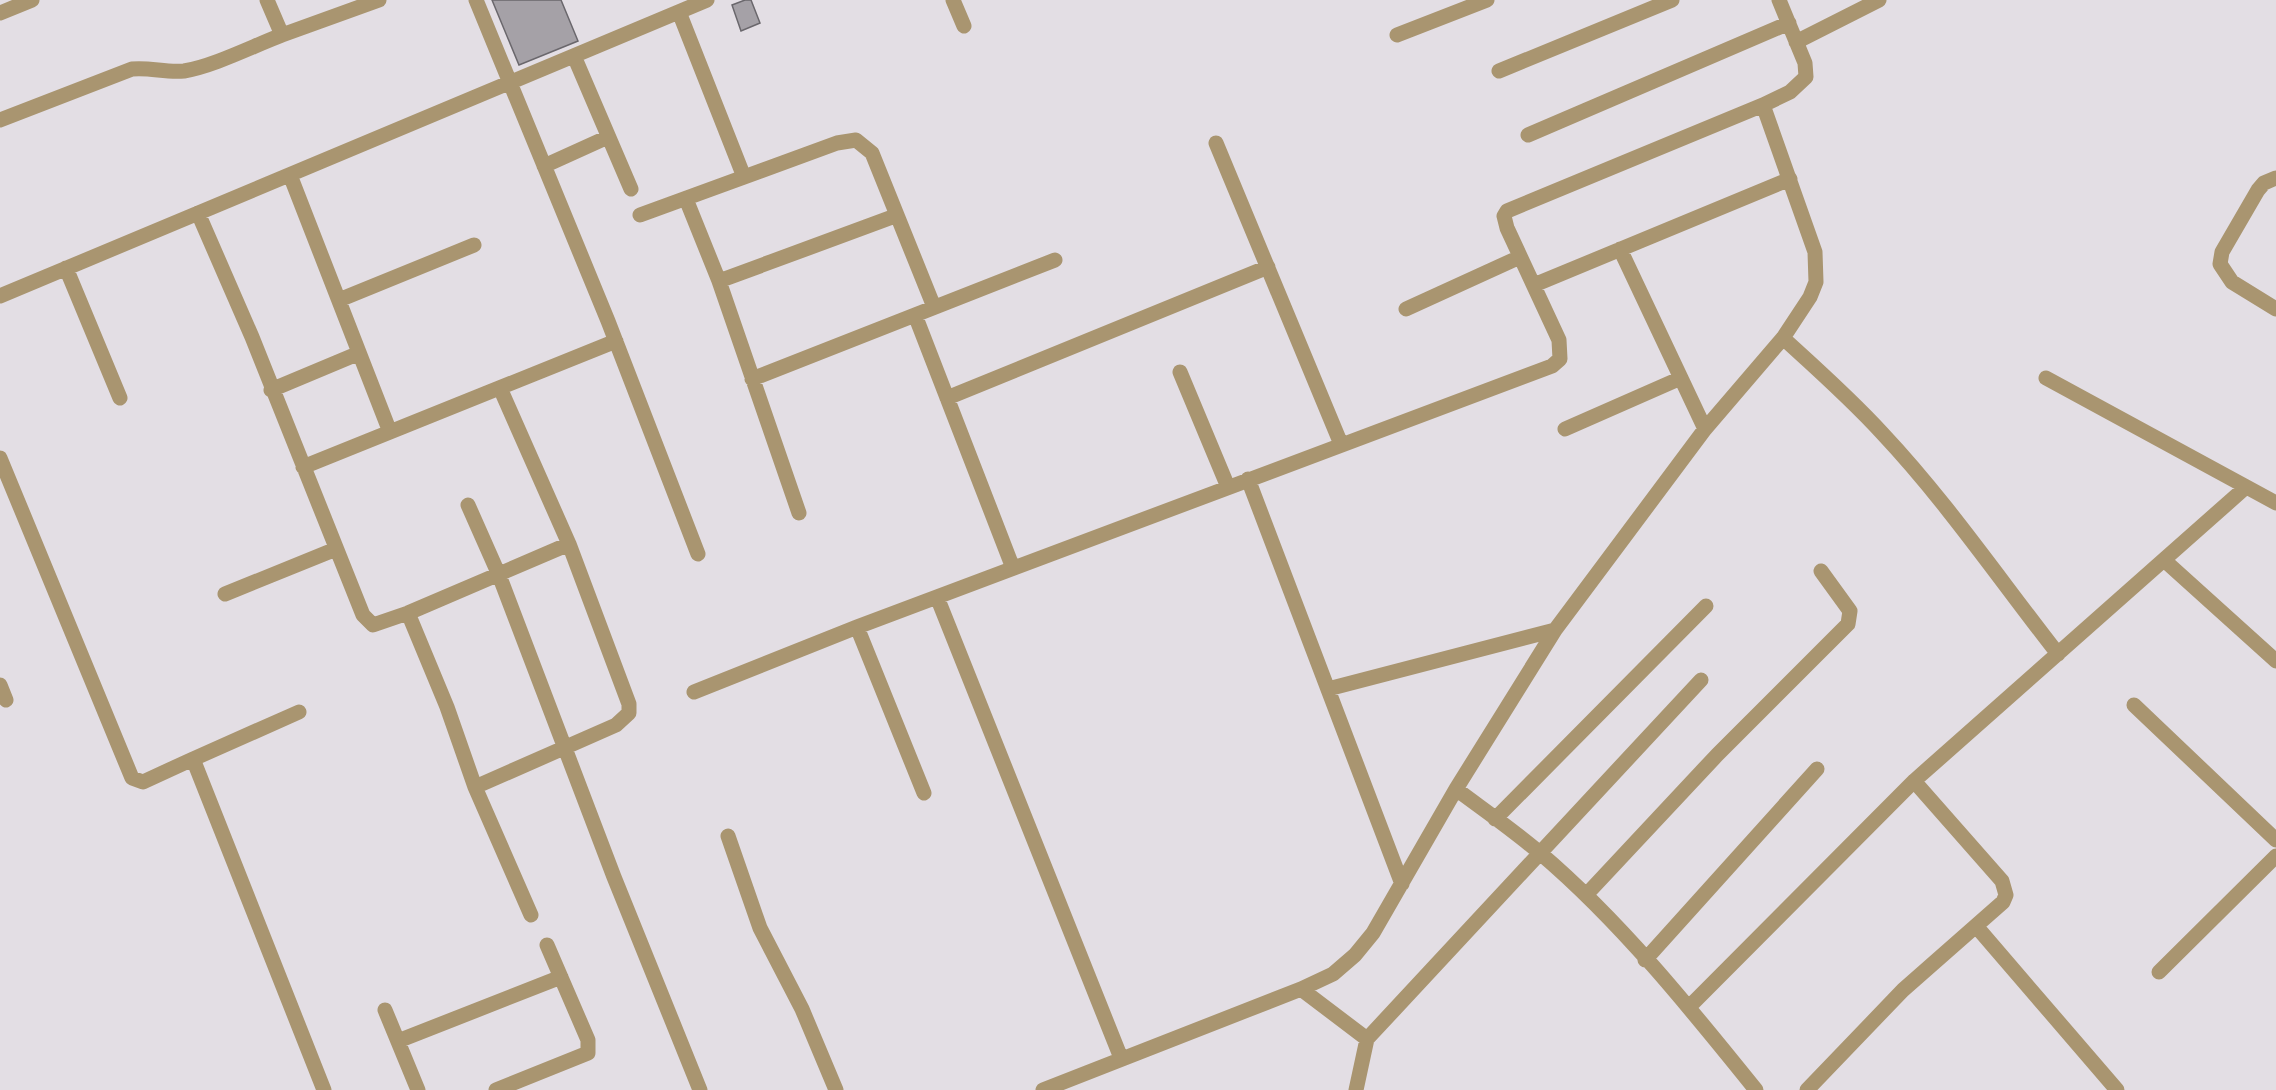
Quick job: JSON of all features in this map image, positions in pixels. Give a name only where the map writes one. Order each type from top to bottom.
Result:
[{"type":"street","points":[[0,13],[32,0]]},
{"type":"street","points":[[267,0],[282,35]]},
{"type":"street","points":[[0,120],[132,69],[148,68],[170,72],[190,70],[379,0]]},
{"type":"street","points":[[476,0],[508,83],[616,341],[698,554]]},
{"type":"street","points":[[0,296],[707,0]]},
{"type":"street","points":[[953,0],[964,26]]},
{"type":"street","points":[[1397,35],[1487,0]]},
{"type":"street","points":[[1499,71],[1672,0]]},
{"type":"street","points":[[694,692],[857,627],[1545,369],[1560,359],[1559,340],[1505,221],[1507,211],[1790,92],[1806,77],[1805,63],[1779,0]]},
{"type":"street","points":[[1796,42],[1879,0]]},
{"type":"street","points":[[679,12],[744,177]]},
{"type":"street","points":[[1528,135],[1789,23]]},
{"type":"street","points":[[574,56],[631,189]]},
{"type":"street","points":[[1043,1090],[1301,989],[1333,974],[1355,956],[1373,933],[1456,789],[1555,630],[1706,429],[1783,338],[1816,282],[1815,252],[1763,105]]},
{"type":"street","points":[[544,166],[608,137]]},
{"type":"street","points":[[640,214],[837,142],[856,140],[872,153],[895,216],[934,308]]},
{"type":"street","points":[[1216,143],[1341,444]]},
{"type":"street","points":[[290,175],[339,300],[357,354],[390,432]]},
{"type":"street","points":[[2276,178],[2264,183],[2258,190],[2222,252],[2220,264],[2232,282],[2276,309]]},
{"type":"street","points":[[1534,285],[1790,179]]},
{"type":"street","points":[[686,199],[719,281],[799,513]]},
{"type":"street","points":[[198,213],[252,337],[271,390],[368,621],[373,625],[408,613],[569,544]]},
{"type":"street","points":[[719,281],[895,216]]},
{"type":"street","points":[[339,300],[474,245]]},
{"type":"street","points":[[1620,249],[1706,429]]},
{"type":"street","points":[[1406,309],[1520,257]]},
{"type":"street","points":[[752,378],[1055,260]]},
{"type":"street","points":[[947,398],[1268,267]]},
{"type":"street","points":[[66,268],[120,398]]},
{"type":"street","points":[[915,315],[1013,568]]},
{"type":"street","points":[[1783,338],[1835,385],[1883,434],[1936,497],[2058,654]]},
{"type":"street","points":[[303,467],[616,341]]},
{"type":"street","points":[[271,390],[357,354]]},
{"type":"street","points":[[1180,372],[1228,487]]},
{"type":"street","points":[[1565,429],[1681,378]]},
{"type":"street","points":[[2046,378],[2276,503]]},
{"type":"street","points":[[475,787],[616,725],[625,719],[629,704],[569,544],[500,388]]},
{"type":"street","points":[[0,458],[132,778],[143,782],[151,780],[299,712]]},
{"type":"street","points":[[1248,479],[1402,884]]},
{"type":"street","points":[[1689,1007],[1914,781],[2246,487]]},
{"type":"street","points":[[468,505],[499,574],[564,747],[700,1090]]},
{"type":"street","points":[[225,594],[336,549]]},
{"type":"street","points":[[2164,560],[2276,661]]},
{"type":"street","points":[[1586,895],[1717,755],[1848,624],[1850,611],[1821,571]]},
{"type":"street","points":[[937,597],[1121,1058]]},
{"type":"street","points":[[1495,819],[1706,606]]},
{"type":"street","points":[[408,613],[447,707],[475,787],[531,915]]},
{"type":"street","points":[[857,627],[924,793]]},
{"type":"street","points":[[1328,689],[1555,630]]},
{"type":"street","points":[[1359,1089],[1367,1039],[1701,680]]},
{"type":"street","points":[[0,685],[6,700]]},
{"type":"street","points":[[2134,705],[2276,840]]},
{"type":"street","points":[[193,759],[324,1090]]},
{"type":"street","points":[[1645,960],[1817,769]]},
{"type":"street","points":[[1807,1090],[1903,990],[2003,902],[2005,888],[1914,781]]},
{"type":"street","points":[[1456,789],[1540,853],[1586,895],[1689,1007],[1756,1090]]},
{"type":"street","points":[[728,836],[760,928],[802,1009],[836,1090]]},
{"type":"street","points":[[2160,972],[2276,856]]},
{"type":"street","points":[[1976,926],[2117,1090]]},
{"type":"street","points":[[496,1090],[588,1053],[588,1040],[547,945]]},
{"type":"street","points":[[398,1041],[561,976]]},
{"type":"street","points":[[1301,989],[1367,1039]]},
{"type":"street","points":[[385,1010],[418,1090]]},
{"type":"building","points":[[492,0],[561,0],[578,41],[519,65]]},
{"type":"building","points":[[751,0],[760,23],[741,31],[732,5]]}]
